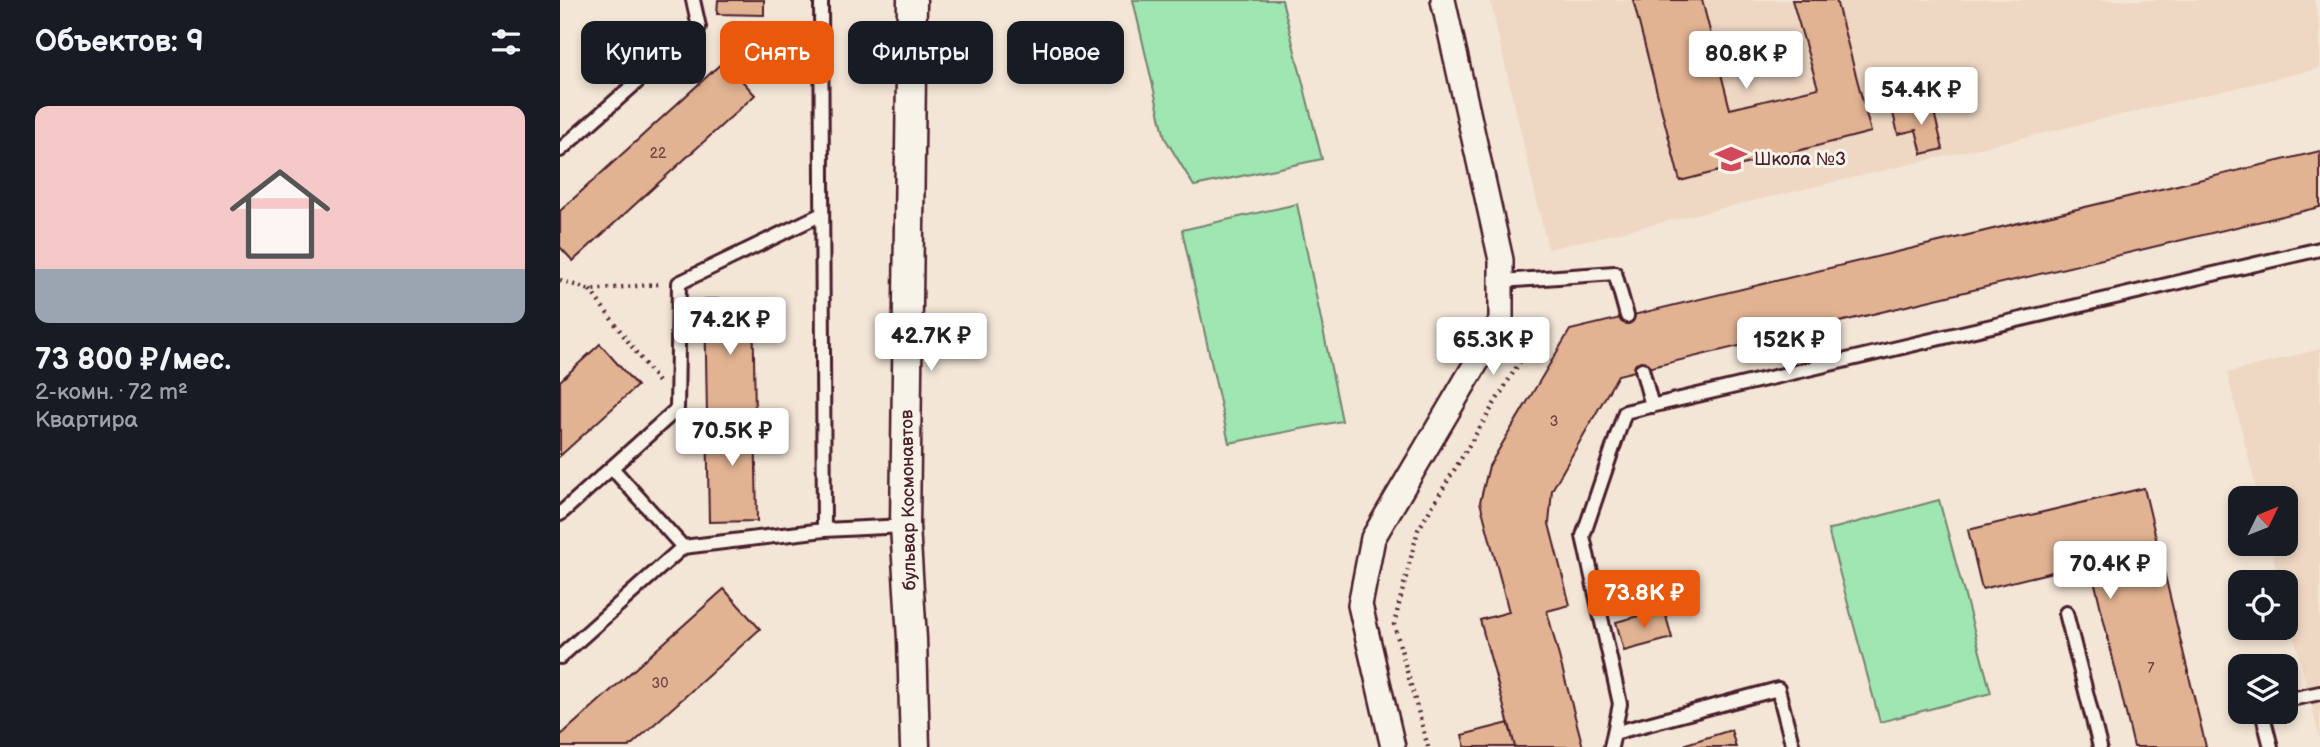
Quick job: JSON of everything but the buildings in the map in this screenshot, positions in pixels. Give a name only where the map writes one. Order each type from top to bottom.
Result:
[{"type":"street","name":"бульвар Космонавтов","points":[[912,0],[905,526],[915,747]]},
{"type":"street","points":[[1393,747],[1360,605],[1373,538],[1501,321],[1502,260],[1443,0]]},
{"type":"lane","points":[[560,150],[699,27],[693,0]]},
{"type":"lane","points":[[821,0],[824,530]]},
{"type":"lane","points":[[560,514],[677,409],[679,283],[822,214]]},
{"type":"lane","points":[[1611,747],[1620,704],[1583,536],[1625,412],[2320,248]]},
{"type":"lane","points":[[1501,281],[1615,273],[1627,317]]},
{"type":"lane","points":[[1642,369],[1652,406]]},
{"type":"lane","points":[[611,468],[683,547]]},
{"type":"lane","points":[[560,657],[683,547],[824,530],[905,526]]},
{"type":"lane","points":[[2066,613],[2100,747]]},
{"type":"lane","points":[[1614,733],[1778,689],[1793,747]]},
{"type":"lane","points":[[2298,697],[2320,693]]},
{"type":"lane","points":[[2265,724],[2271,747]]},
{"type":"path","points":[[560,280],[590,290],[679,283]]},
{"type":"path","points":[[590,290],[677,409]]},
{"type":"path","points":[[1428,747],[1394,624],[1418,530],[1531,343]]},
{"type":"shaded area","name":"Школа №3","points":[[1490,0],[2314,0],[2320,26],[2320,68],[1548,249]]},
{"type":"shaded area","points":[[2320,349],[2320,739],[2295,640],[2298,640],[2298,570],[2277,570],[2273,556],[2298,556],[2298,486],[2256,486],[2227,373]]},
{"type":"green space","points":[[1133,0],[1282,0],[1322,159],[1194,186],[1165,138]]},
{"type":"green space","points":[[1297,204],[1342,421],[1229,443],[1182,230]]},
{"type":"green space","points":[[1939,500],[1991,693],[1880,722],[1828,530]]},
{"type":"place","name":"Школа №3","points":[[1731,159]]}]
